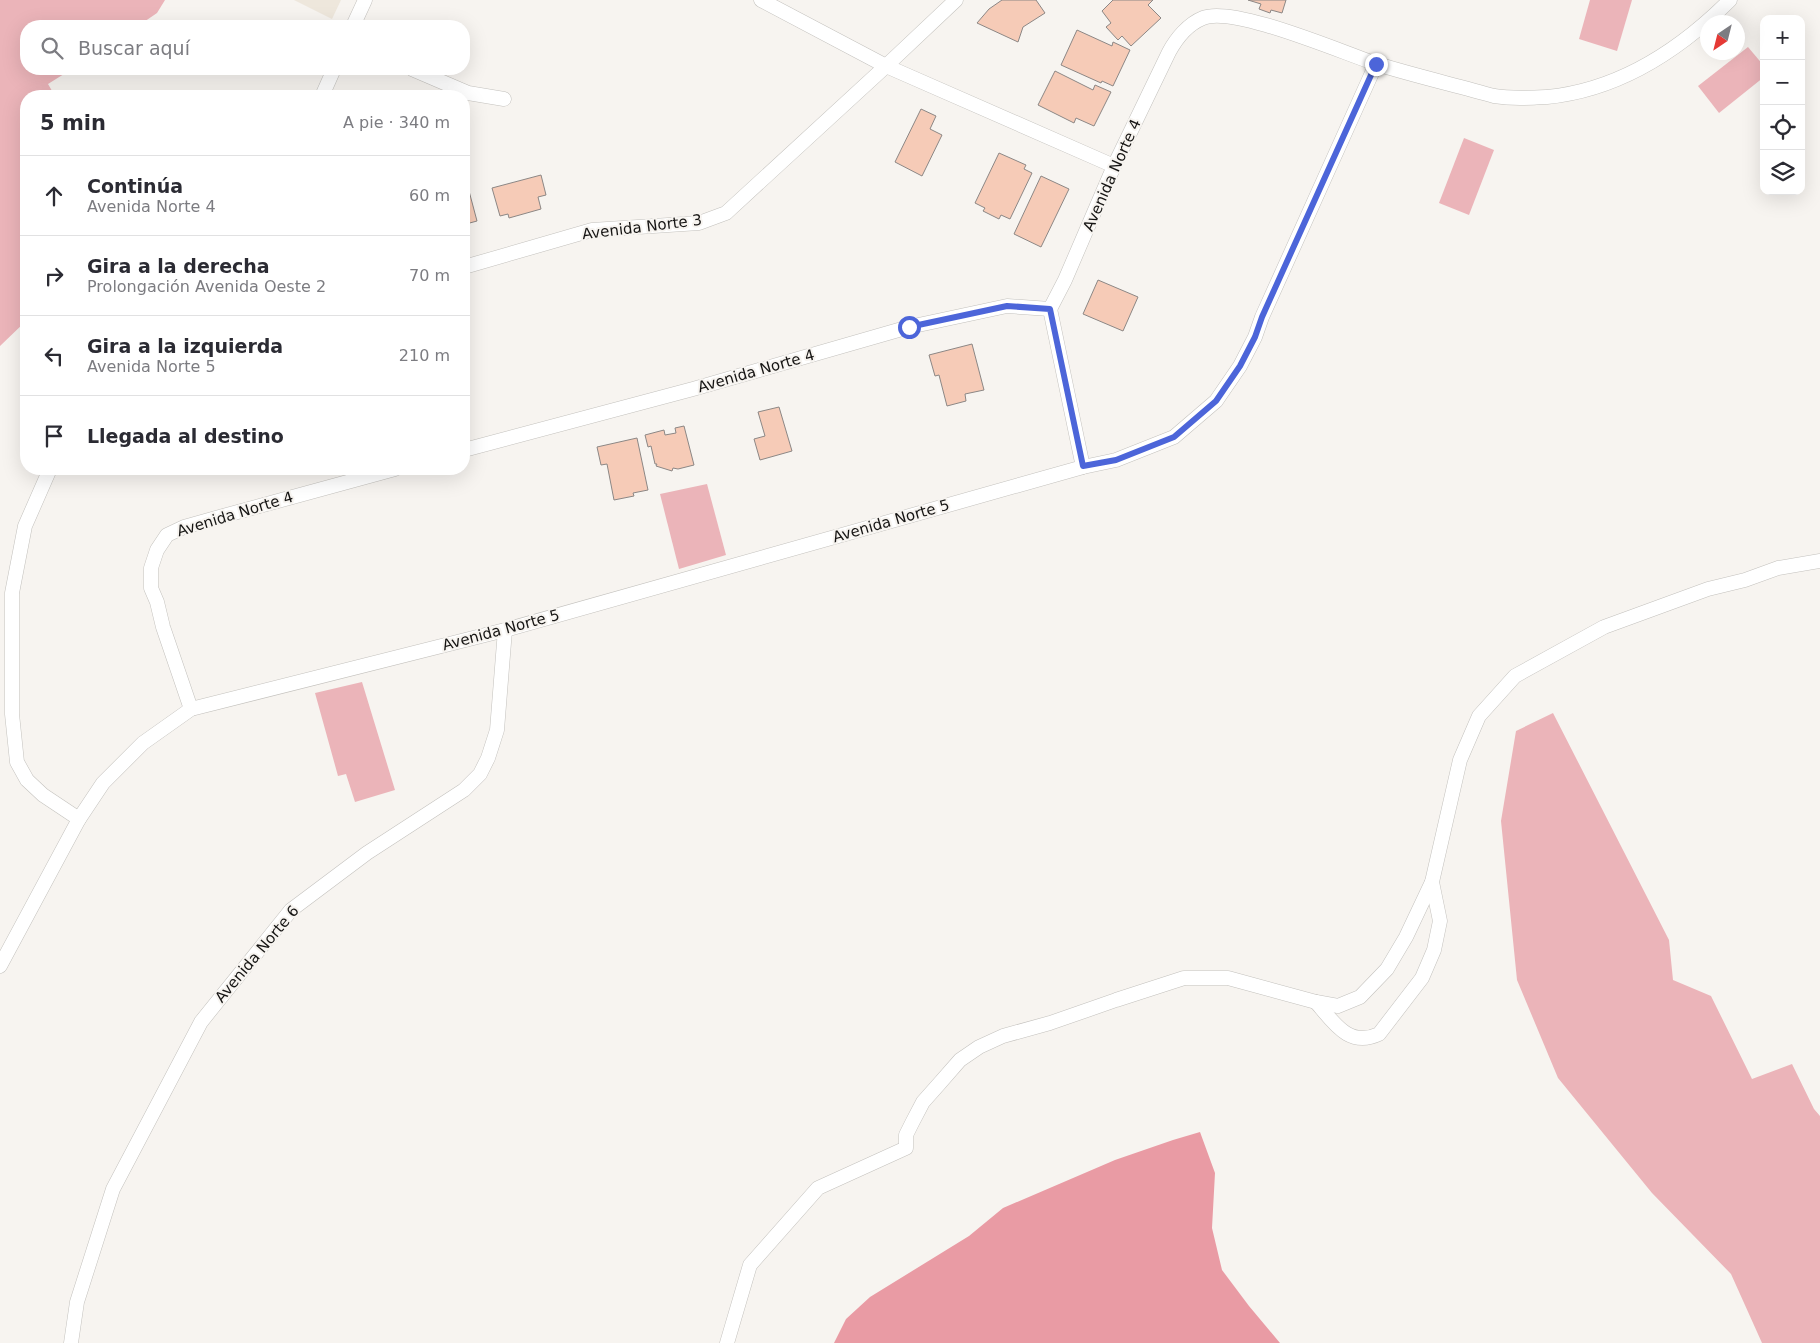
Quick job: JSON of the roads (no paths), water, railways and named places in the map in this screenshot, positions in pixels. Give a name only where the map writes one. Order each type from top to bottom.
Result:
[{"type":"street","points":[[356,20],[365,0]]},
{"type":"street","points":[[761,0],[886,66],[1114,166]]},
{"type":"street","name":"Avenida Norte 3","points":[[470,265],[592,230],[699,223],[726,213],[956,0]]},
{"type":"street","name":"Avenida Norte 4","points":[[470,448],[693,389],[909,327],[1007,306],[1050,309],[1065,280],[1114,166],[1176,38],[1203,17],[1222,15],[1286,30],[1376,64],[1508,99],[1574,94],[1631,74],[1659,58],[1689,36],[1730,0]]},
{"type":"street","name":"Avenida Norte 5","points":[[191,709],[505,630],[1083,466],[1116,460],[1174,437],[1216,401],[1240,366],[1255,337],[1262,317],[1376,64]]},
{"type":"street","points":[[325,90],[331,75]]},
{"type":"street","points":[[426,75],[461,90]]},
{"type":"street","points":[[470,93],[504,99]]},
{"type":"street","points":[[1050,309],[1083,466]]},
{"type":"street","points":[[47,475],[25,526],[12,593],[12,714],[17,762],[27,780],[43,795],[79,819]]},
{"type":"street","name":"Avenida Norte 4","points":[[191,709],[151,588],[151,568],[157,550],[167,536],[184,527],[373,475]]},
{"type":"street","points":[[727,1343],[750,1265],[818,1188],[906,1148],[906,1135],[923,1102],[960,1060],[979,1047],[1003,1036],[1050,1023],[1184,978],[1228,978],[1316,1002],[1338,1006],[1360,997],[1387,969],[1406,936],[1432,882],[1460,760],[1479,716],[1515,676],[1612,624],[1708,589],[1744,580],[1778,568],[1820,561]]},
{"type":"street","name":"Avenida Norte 6","points":[[70,1343],[76,1302],[114,1189],[201,1022],[291,910],[367,852],[464,790],[480,774],[488,758],[497,730],[505,630]]},
{"type":"street","points":[[0,966],[79,819],[103,784],[142,743],[191,709]]},
{"type":"street","points":[[1316,1002],[1339,1030],[1358,1038],[1369,1039],[1379,1034],[1422,978],[1434,950],[1440,921],[1432,882]]}]
